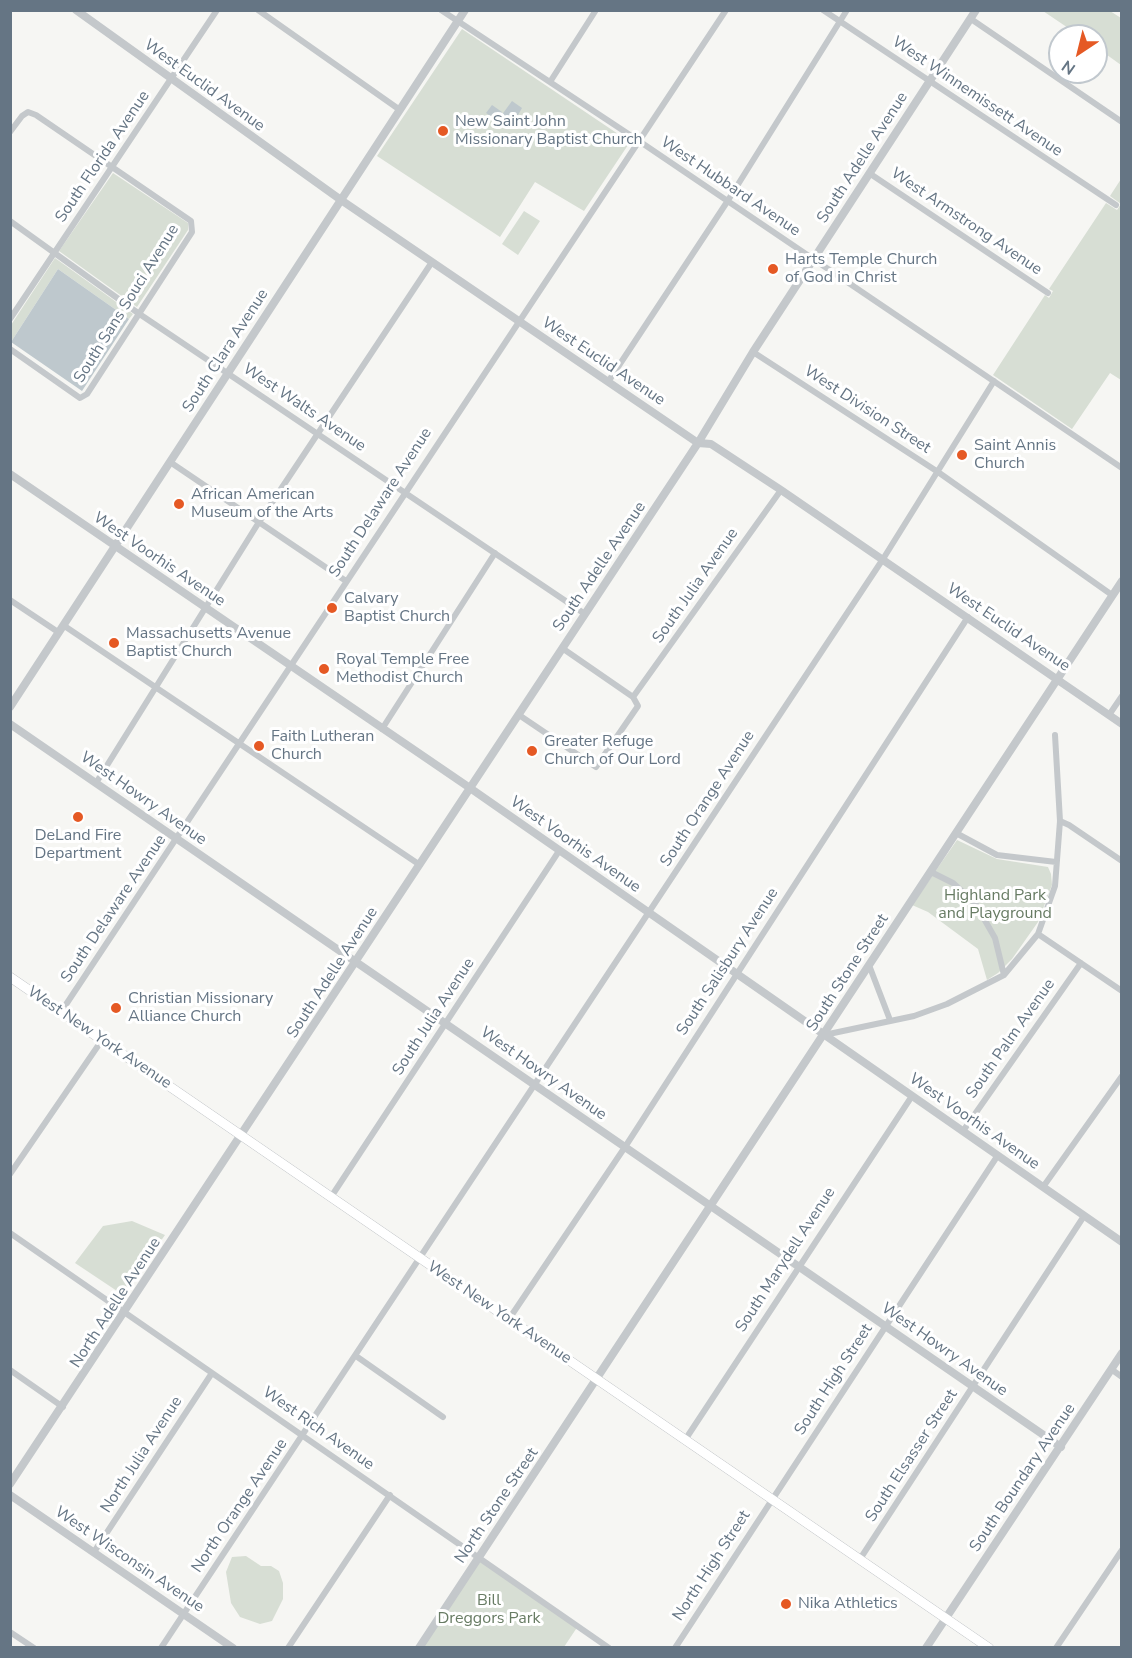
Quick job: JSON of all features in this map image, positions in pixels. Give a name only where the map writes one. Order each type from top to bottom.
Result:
[{"type":"main road","name":"West New York Avenue","points":[[10,977],[989,1647]]},
{"type":"street","name":"West Euclid Avenue","points":[[76,10],[341,200],[518,321],[698,443],[711,444],[781,490],[1122,724]]},
{"type":"street","name":"South Florida Avenue","points":[[10,319],[217,10]]},
{"type":"street","points":[[258,10],[400,110]]},
{"type":"street","name":"West Hubbard Avenue","points":[[441,10],[1122,468]]},
{"type":"street","name":"South Clara Avenue","points":[[10,707],[465,10]]},
{"type":"street","points":[[550,82],[596,10]]},
{"type":"street","name":"South Delaware Avenue","points":[[61,1012],[178,839],[289,666],[726,10]]},
{"type":"street","name":"West Winnemissett Avenue","points":[[823,10],[1116,205]]},
{"type":"street","points":[[608,382],[727,202],[847,10]]},
{"type":"street","name":"South Adelle Avenue","points":[[243,1136],[698,443],[753,352],[976,10]]},
{"type":"street","points":[[971,19],[1122,122]]},
{"type":"street","points":[[10,132],[28,112],[36,115],[112,167]]},
{"type":"street","name":"South Sans Souci Avenue","points":[[10,349],[80,398],[87,394],[192,232],[191,221],[112,167]]},
{"type":"street","name":"West Armstrong Avenue","points":[[869,173],[1048,292]]},
{"type":"street","name":"West Walts Avenue","points":[[10,221],[138,313],[585,614]]},
{"type":"street","points":[[96,783],[259,522],[432,262]]},
{"type":"street","name":"West Division Street","points":[[753,352],[938,472],[1112,595]]},
{"type":"street","name":"South Orange Avenue","points":[[421,1259],[883,560],[994,381]]},
{"type":"street","points":[[170,462],[346,581]]},
{"type":"street","name":"West Voorhis Avenue","points":[[10,474],[470,788],[1122,1242]]},
{"type":"street","name":"South Julia Avenue","points":[[633,697],[781,490]]},
{"type":"street","points":[[382,729],[495,553]]},
{"type":"street","name":"South Stone Street","points":[[597,1380],[1056,678],[1122,581]]},
{"type":"street","points":[[10,600],[155,687],[420,866]]},
{"type":"street","name":"South Salisbury Avenue","points":[[509,1320],[625,1147],[968,617]]},
{"type":"street","points":[[519,715],[596,767],[638,706],[633,697],[562,648]]},
{"type":"street","points":[[1109,715],[1122,696]]},
{"type":"street","name":"West Howry Avenue","points":[[10,724],[1061,1447]]},
{"type":"street","points":[[824,1035],[947,1004],[1004,975],[1038,934],[1055,886],[1060,821],[1055,735]]},
{"type":"street","points":[[1060,821],[1122,861]]},
{"type":"street","points":[[956,833],[997,855],[1056,862]]},
{"type":"street","name":"South Julia Avenue","points":[[331,1197],[560,851]]},
{"type":"street","points":[[931,872],[953,883],[975,903],[994,938],[1004,975]]},
{"type":"street","points":[[1038,934],[1122,991]]},
{"type":"street","name":"South Palm Avenue","points":[[963,1131],[1081,963]]},
{"type":"street","points":[[869,965],[890,1020]]},
{"type":"street","points":[[10,1174],[102,1040]]},
{"type":"street","points":[[1042,1187],[1122,1076]]},
{"type":"street","name":"South Marydell Avenue","points":[[685,1440],[912,1096]]},
{"type":"street","name":"North Adelle Avenue","points":[[10,1484],[64,1407],[243,1136]]},
{"type":"street","name":"South High Street","points":[[772,1500],[998,1155]]},
{"type":"street","name":"South Elsasser Street","points":[[860,1559],[1084,1216]]},
{"type":"street","name":"West Rich Avenue","points":[[10,1233],[609,1647]]},
{"type":"street","name":"North Orange Avenue","points":[[161,1647],[421,1259]]},
{"type":"street","name":"South Boundary Avenue","points":[[926,1647],[1122,1353]]},
{"type":"street","points":[[356,1356],[443,1417]]},
{"type":"street","points":[[10,1370],[64,1407]]},
{"type":"street","points":[[1111,1370],[1122,1377]]},
{"type":"street","name":"North Julia Avenue","points":[[94,1552],[212,1373]]},
{"type":"street","name":"North Stone Street","points":[[419,1647],[597,1380]]},
{"type":"street","name":"West Wisconsin Avenue","points":[[10,1495],[233,1647]]},
{"type":"street","points":[[288,1647],[390,1496]]},
{"type":"street","name":"North High Street","points":[[675,1647],[772,1500]]},
{"type":"street","points":[[1056,1647],[1122,1550]]},
{"type":"street","points":[[10,1632],[34,1647]]},
{"type":"green space","points":[[1043,11],[1110,11],[1121,18],[1121,65],[1108,56],[1108,24],[1062,24]]},
{"type":"green space","points":[[462,29],[630,142],[584,211],[535,182],[500,237],[377,156]]},
{"type":"green space","points":[[113,173],[188,223],[188,230],[137,307],[59,251]]},
{"type":"green space","points":[[1121,179],[1121,204],[1110,196]]},
{"type":"green space","points":[[1106,203],[1117,210],[1121,204],[1121,380],[1110,373],[1072,429],[993,375],[1045,295],[1049,298],[1053,291],[1049,289]]},
{"type":"green space","points":[[524,211],[540,221],[518,255],[502,244]]},
{"type":"green space","points":[[55,258],[133,314],[129,319],[58,269],[11,342],[11,325]]},
{"type":"green space","name":"Highland Park and Playground","points":[[957,840],[997,859],[1048,867],[1051,874],[1052,885],[1038,922],[1012,959],[987,980],[978,949],[928,912],[912,905]]},
{"type":"green space","points":[[132,1221],[165,1235],[123,1295],[75,1263],[103,1226]]},
{"type":"green space","points":[[246,1556],[261,1566],[271,1566],[279,1571],[283,1583],[283,1599],[272,1621],[260,1624],[240,1617],[231,1603],[226,1572],[232,1557]]},
{"type":"green space","name":"Bill Dreggors Park","points":[[480,1558],[578,1626],[564,1647],[419,1648]]},
{"type":"shaded area","points":[[512,101],[522,108],[510,129],[486,113],[492,105],[502,112],[501,116]]},
{"type":"shaded area","points":[[58,269],[129,319],[82,391],[11,342]]},
{"type":"place","name":"New Saint John Missionary Baptist Church","points":[[443,131]]},
{"type":"place","name":"Harts Temple Church of God in Christ","points":[[773,269]]},
{"type":"place","name":"Saint Annis Church","points":[[962,455]]},
{"type":"place","name":"African American Museum of the Arts","points":[[179,504]]},
{"type":"place","name":"Calvary Baptist Church","points":[[332,608]]},
{"type":"place","name":"Massachusetts Avenue Baptist Church","points":[[114,643]]},
{"type":"place","name":"Royal Temple Free Methodist Church","points":[[324,669]]},
{"type":"place","name":"Faith Lutheran Church","points":[[259,746]]},
{"type":"place","name":"Greater Refuge Church of Our Lord","points":[[532,751]]},
{"type":"place","name":"DeLand Fire Department","points":[[78,817]]},
{"type":"place","name":"Christian Missionary Alliance Church","points":[[116,1008]]},
{"type":"place","name":"Nika Athletics","points":[[786,1604]]}]
